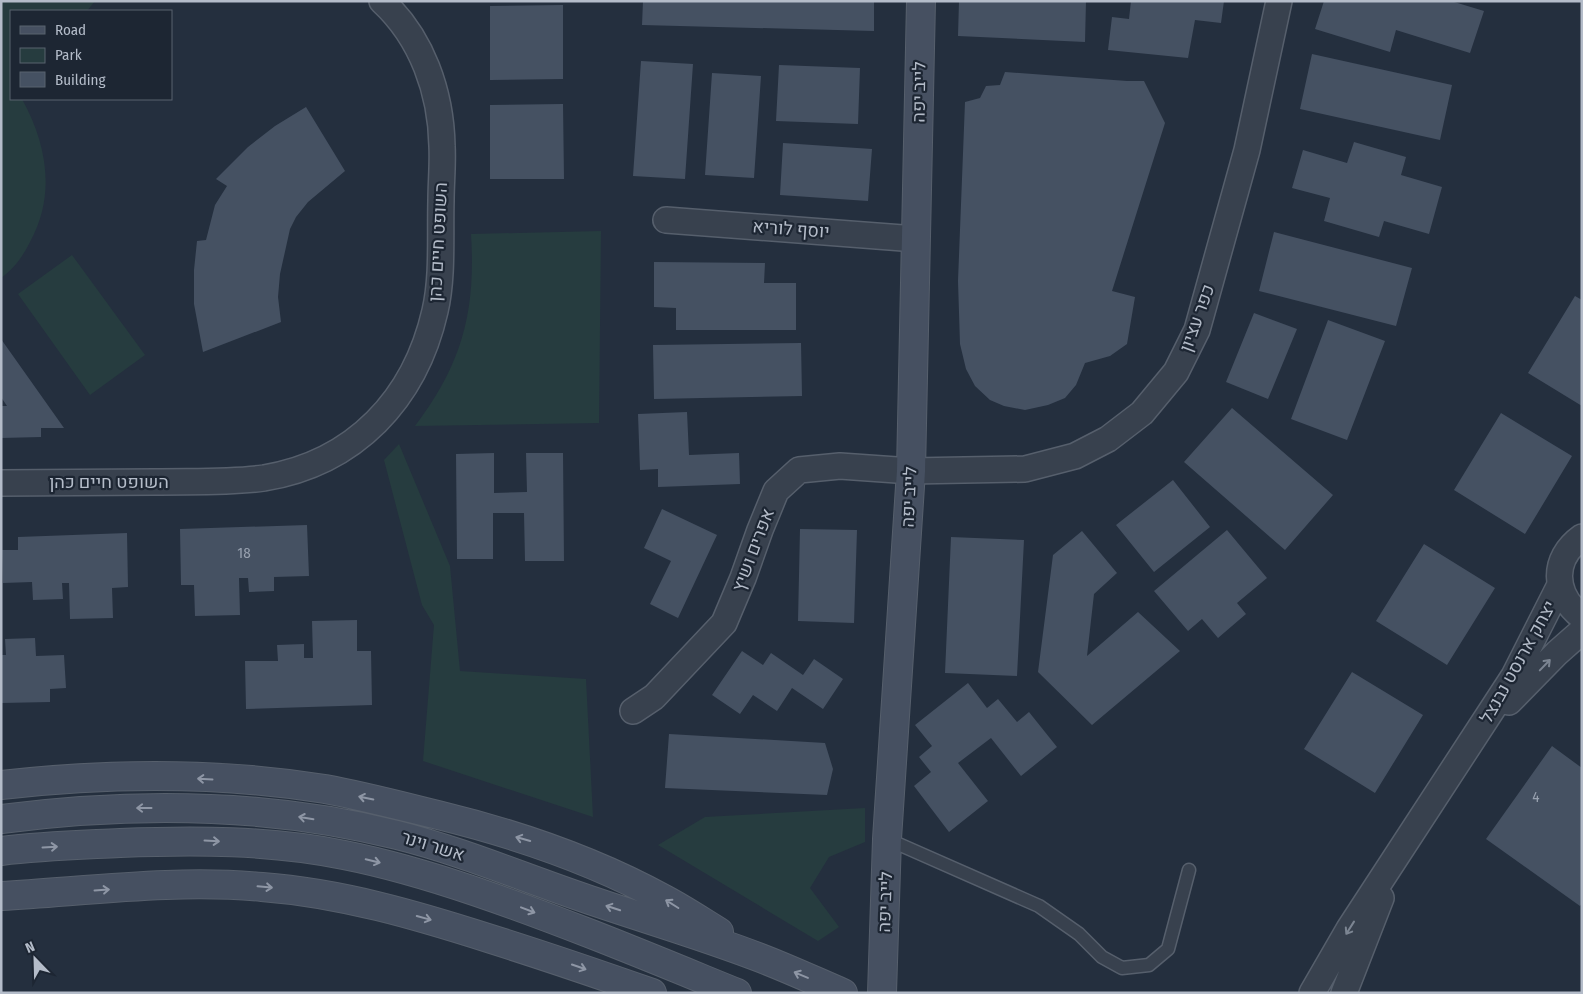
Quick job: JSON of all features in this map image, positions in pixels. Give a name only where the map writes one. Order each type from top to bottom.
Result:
[{"type":"main road","name":"לייב יפה","points":[[882,993],[887,839],[911,471],[921,1]]},
{"type":"main road","points":[[1,785],[63,778],[198,778],[264,781],[382,801],[536,842],[603,870],[664,899],[758,957]]},
{"type":"main road","name":"אשר וינר","points":[[1,819],[120,808],[206,808],[291,815],[347,824],[446,849],[582,898],[758,957],[843,993]]},
{"type":"main road","name":"אשר וינר","points":[[1,851],[99,844],[207,840],[277,845],[343,854],[395,866],[511,903],[613,942],[737,993]]},
{"type":"main road","points":[[1,896],[209,884],[316,893],[369,904],[444,924],[553,958],[652,993]]},
{"type":"street","name":"השופט חיים כהן","points":[[1,483],[226,481],[264,478],[299,469],[331,456],[358,438],[382,417],[401,393],[417,367],[436,309],[439,279],[442,146],[439,112],[432,80],[420,53],[406,29],[382,1]]},
{"type":"street","name":"כפר עציון","points":[[911,471],[1026,469],[1075,456],[1108,439],[1142,413],[1176,372],[1197,330],[1205,302],[1247,150],[1279,1]]},
{"type":"street","name":"יוסף לוריא","points":[[666,220],[916,238]]},
{"type":"street","name":"אפרים ושיץ","points":[[633,711],[654,697],[724,623],[744,578],[760,530],[776,491],[799,470],[840,466],[911,471]]},
{"type":"street","points":[[1582,537],[1572,544],[1564,556],[1560,570],[1560,585],[1564,598],[1582,617]]},
{"type":"street","name":"יצחק ארנסט נבנצל","points":[[1312,993],[1349,929],[1514,676],[1560,585]]},
{"type":"street","name":"יצחק ארנסט נבנצל","points":[[1474,738],[1557,653],[1582,631]]},
{"type":"street","name":"יצחק ארנסט נבנצל","points":[[1344,993],[1396,858]]},
{"type":"lane","points":[[887,839],[1040,906],[1079,934],[1102,958],[1122,968],[1149,964],[1168,949],[1189,870]]},
{"type":"green space","points":[[1,1],[95,1],[88,10],[10,10],[10,100],[23,100],[31,116],[42,152],[45,188],[38,224],[30,242],[18,262],[1,278]]},
{"type":"green space","points":[[601,231],[599,423],[415,426],[444,381],[455,359],[463,336],[471,288],[471,234]]},
{"type":"green space","points":[[72,255],[145,355],[90,395],[18,294]]},
{"type":"green space","points":[[399,444],[450,566],[460,671],[586,679],[593,817],[423,761],[434,625],[422,605],[384,460]]},
{"type":"green space","points":[[865,808],[865,842],[829,857],[810,888],[839,927],[818,941],[658,845],[705,817]]},
{"type":"building","points":[[643,1],[874,1],[874,31],[642,25]]},
{"type":"building","points":[[959,1],[1086,1],[1085,42],[958,36]]},
{"type":"building","points":[[1131,1],[1224,1],[1221,23],[1195,20],[1188,58],[1108,50],[1112,17],[1129,19]]},
{"type":"building","points":[[1324,1],[1451,1],[1484,11],[1470,53],[1396,30],[1390,52],[1315,29]]},
{"type":"building","points":[[563,5],[563,79],[490,80],[490,6]]},
{"type":"building","points":[[1312,54],[1452,85],[1440,140],[1300,109]]},
{"type":"building","points":[[641,61],[693,64],[685,179],[633,176]]},
{"type":"building","points":[[779,65],[860,68],[858,124],[776,121]]},
{"type":"building","points":[[1005,72],[1144,81],[1165,123],[1112,291],[1135,297],[1127,344],[1110,356],[1085,363],[1076,385],[1065,398],[1048,405],[1025,410],[1004,406],[990,400],[975,386],[966,369],[960,344],[958,281],[965,102],[980,98],[986,86],[1000,85]]},
{"type":"building","points":[[712,73],[761,76],[754,178],[705,175]]},
{"type":"building","points":[[563,104],[564,179],[490,179],[490,105]]},
{"type":"building","points":[[306,107],[345,171],[308,202],[296,217],[290,229],[280,274],[278,297],[281,322],[203,352],[194,304],[194,270],[197,241],[206,240],[215,205],[227,186],[216,179],[248,147],[275,126]]},
{"type":"building","points":[[1354,142],[1406,157],[1401,175],[1442,187],[1429,234],[1384,221],[1379,237],[1324,221],[1330,198],[1292,188],[1303,150],[1347,163]]},
{"type":"building","points":[[783,143],[872,149],[868,201],[780,195]]},
{"type":"building","points":[[1274,232],[1412,268],[1396,326],[1259,291]]},
{"type":"building","points":[[654,262],[765,263],[764,283],[796,283],[796,330],[676,330],[676,308],[654,307]]},
{"type":"building","points":[[1575,296],[1582,300],[1582,406],[1528,373]]},
{"type":"building","points":[[1254,313],[1297,329],[1268,399],[1226,382]]},
{"type":"building","points":[[1328,320],[1385,341],[1347,440],[1291,419]]},
{"type":"building","points":[[1,339],[64,428],[41,428],[41,437],[1,438],[1,406],[7,406],[1,397]]},
{"type":"building","points":[[801,343],[802,396],[654,399],[653,345]]},
{"type":"building","points":[[1232,408],[1333,495],[1285,550],[1184,462]]},
{"type":"building","points":[[687,412],[689,455],[739,453],[740,484],[658,487],[658,469],[640,470],[638,414]]},
{"type":"building","points":[[1501,413],[1572,456],[1525,534],[1454,490]]},
{"type":"building","points":[[494,453],[494,493],[527,492],[526,453],[563,453],[564,561],[525,561],[524,513],[493,513],[493,559],[457,559],[456,454]]},
{"type":"building","points":[[1173,480],[1210,527],[1154,572],[1116,525]]},
{"type":"building","points":[[662,509],[717,535],[678,618],[650,604],[671,561],[644,548]]},
{"type":"building","points":[[307,525],[309,576],[274,577],[274,591],[249,592],[248,578],[239,578],[240,615],[195,616],[194,585],[181,585],[180,529]]},
{"type":"building","points":[[800,529],[857,530],[854,623],[798,621]]},
{"type":"building","points":[[1227,530],[1267,578],[1237,603],[1246,614],[1218,638],[1202,619],[1188,631],[1154,591]]},
{"type":"building","points":[[1082,531],[1117,573],[1094,594],[1087,656],[1138,612],[1180,651],[1092,725],[1038,672],[1053,555]]},
{"type":"building","points":[[127,533],[128,587],[112,588],[113,618],[70,619],[69,583],[62,583],[63,599],[33,600],[32,582],[3,583],[2,550],[18,550],[18,537]]},
{"type":"building","points":[[951,537],[1024,540],[1017,676],[945,673]]},
{"type":"building","points":[[1424,544],[1495,588],[1447,665],[1376,621]]},
{"type":"building","points":[[357,620],[357,651],[371,651],[372,705],[246,709],[245,661],[278,661],[277,645],[304,644],[304,658],[313,658],[312,621]]},
{"type":"building","points":[[35,638],[36,656],[64,655],[66,688],[50,689],[50,702],[1,703],[1,655],[6,655],[5,639]]},
{"type":"building","points":[[742,651],[763,665],[771,653],[803,675],[814,659],[843,679],[823,709],[792,688],[777,711],[753,695],[740,714],[712,695]]},
{"type":"building","points":[[1352,672],[1423,715],[1375,793],[1304,749]]},
{"type":"building","points":[[968,683],[987,708],[998,699],[1017,722],[1029,712],[1057,747],[1021,776],[991,738],[958,763],[988,801],[949,832],[914,786],[931,772],[919,757],[932,746],[915,725]]},
{"type":"building","points":[[669,734],[825,743],[833,769],[827,795],[665,788]]},
{"type":"building","points":[[1552,746],[1582,768],[1582,903],[1580,906],[1486,839]]}]
